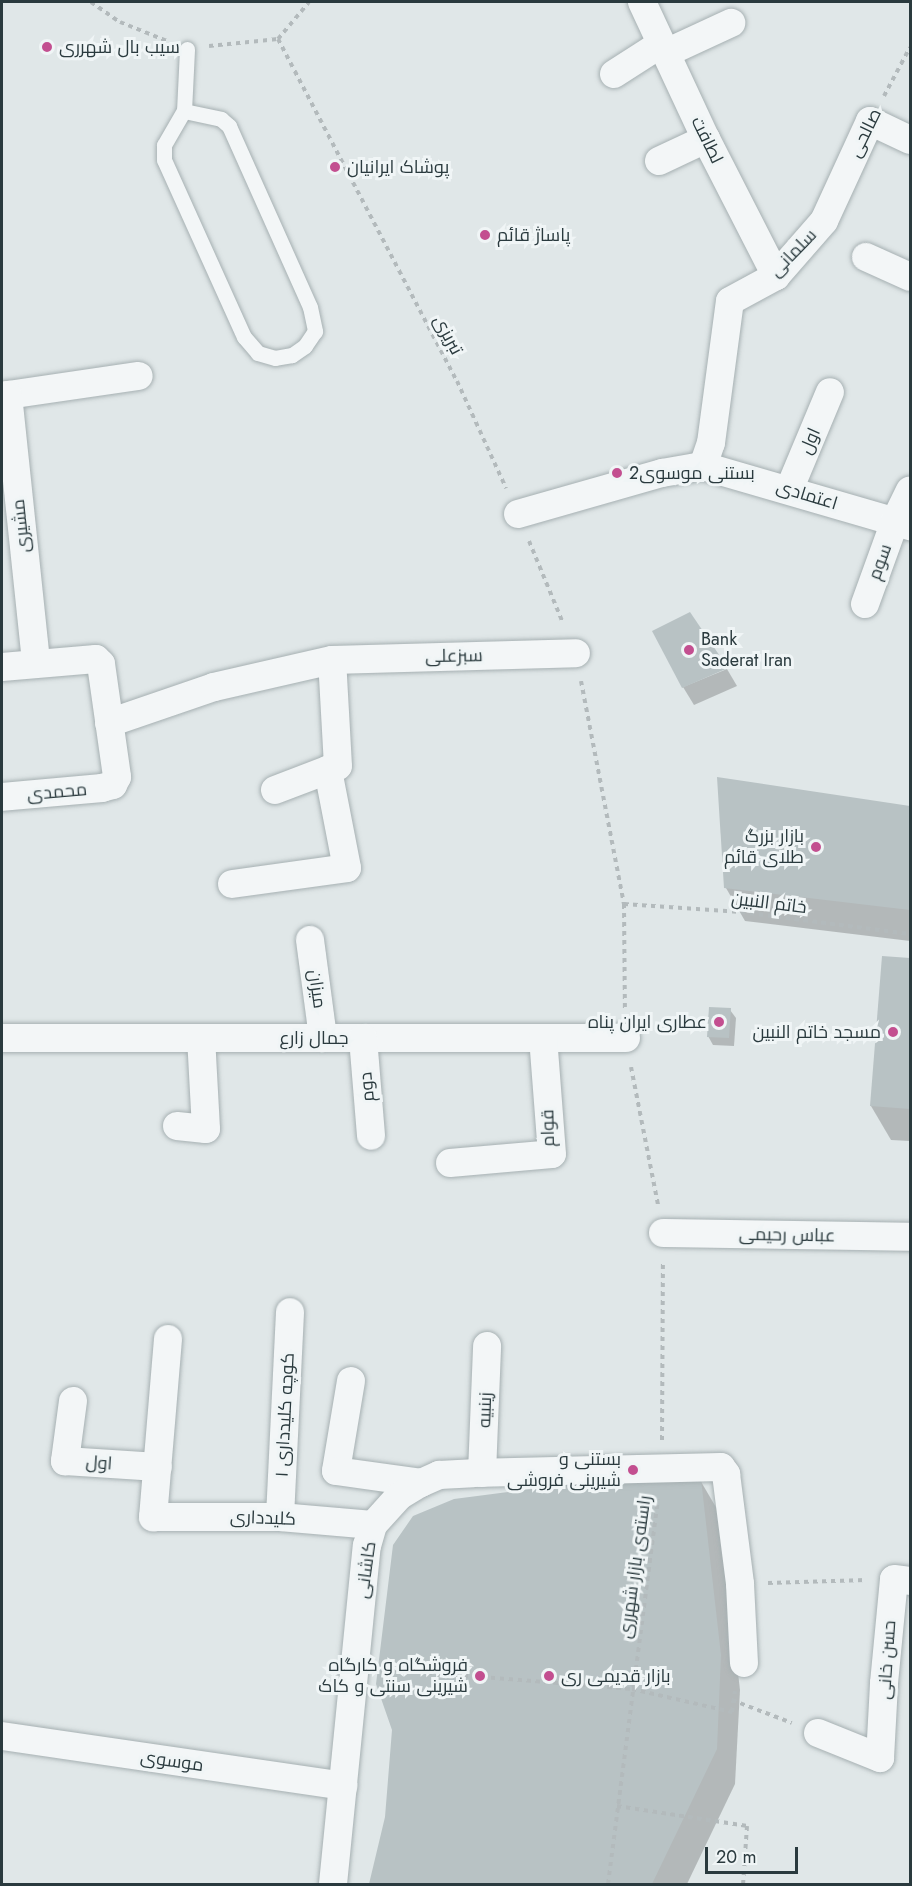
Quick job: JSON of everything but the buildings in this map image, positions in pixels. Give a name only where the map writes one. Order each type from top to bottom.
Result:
[{"type":"street","name":"لطافت","points":[[642,2],[706,140],[776,276]]},
{"type":"street","points":[[614,74],[664,48],[731,23]]},
{"type":"street","points":[[870,121],[910,140]]},
{"type":"street","name":"صالحی","points":[[824,221],[870,121]]},
{"type":"street","points":[[659,161],[706,140]]},
{"type":"street","name":"سلمانی","points":[[703,466],[711,443],[730,301],[776,276],[824,221]]},
{"type":"street","points":[[866,257],[910,277]]},
{"type":"street","points":[[4,396],[140,376]]},
{"type":"street","name":"اول","points":[[789,490],[830,392]]},
{"type":"street","name":"مشیری","points":[[4,396],[36,663]]},
{"type":"street","name":"اعتمادی","points":[[518,514],[662,473],[703,466],[903,523]]},
{"type":"street","points":[[903,523],[910,490]]},
{"type":"street","name":"سوم","points":[[865,604],[903,523]]},
{"type":"street","name":"سبزعلی","points":[[109,723],[214,687],[332,660],[576,653]]},
{"type":"street","points":[[2,667],[96,659],[101,664],[109,723]]},
{"type":"street","points":[[275,790],[338,766],[332,660]]},
{"type":"street","name":"محمدی","points":[[2,797],[102,789],[113,785],[117,777],[109,723]]},
{"type":"street","points":[[232,884],[347,868],[328,771]]},
{"type":"street","name":"میزان","points":[[310,940],[323,1038]]},
{"type":"street","name":"جمال زارع","points":[[2,1038],[626,1038]]},
{"type":"street","points":[[177,1126],[206,1129],[201,1038]]},
{"type":"street","name":"دوم","points":[[363,1038],[372,1136]]},
{"type":"street","name":"قوام","points":[[450,1163],[552,1154],[543,1038]]},
{"type":"street","name":"عباس رحیمی","points":[[663,1233],[910,1237]]},
{"type":"street","name":"کوچه کلیدداری ۱","points":[[280,1517],[290,1312]]},
{"type":"street","points":[[158,1467],[168,1339]]},
{"type":"street","name":"زینبیه","points":[[482,1473],[487,1346]]},
{"type":"street","points":[[351,1381],[336,1471],[421,1483]]},
{"type":"street","name":"اول","points":[[73,1401],[65,1461],[158,1467]]},
{"type":"street","name":"کلیدداری","points":[[158,1467],[153,1517],[280,1517],[374,1526]]},
{"type":"street","name":"کاشانی","points":[[333,1884],[367,1546],[374,1526],[399,1496],[439,1475],[721,1467],[724,1470],[740,1584]]},
{"type":"street","name":"حسن خانی","points":[[818,1733],[880,1758],[902,1580]]},
{"type":"street","points":[[740,1584],[744,1663]]},
{"type":"street","name":"موسوی","points":[[2,1736],[343,1786]]},
{"type":"lane","points":[[184,111],[221,119],[229,126],[310,307],[315,331],[305,346],[292,355],[275,358],[258,353],[243,337],[165,160],[164,145],[184,111],[187,49]]},
{"type":"path","name":"تبریزی","points":[[278,39],[457,381],[518,514],[576,653]]},
{"type":"path","name":"صالحی","points":[[870,121],[910,47]]},
{"type":"path","name":"خاتم النبین","points":[[624,904],[741,912],[910,934]]},
{"type":"path","name":"راسته‌ی بازار شهر‌ری","points":[[608,1884],[662,1467]]},
{"type":"path","points":[[740,1584],[902,1580]]},
{"type":"path","points":[[355,1668],[632,1689],[732,1712],[732,1700],[818,1733]]},
{"type":"path","points":[[617,1806],[747,1826],[743,1884]]},
{"type":"place","name":"سیب بال شهرری","points":[[47,47]]},
{"type":"place","name":"پوشاک ایرانیان","points":[[335,167]]},
{"type":"place","name":"پاساژ قائم","points":[[485,235]]},
{"type":"place","name":"بستنی موسوی2","points":[[617,473]]},
{"type":"place","name":"Bank Saderat Iran","points":[[689,650]]},
{"type":"place","name":"بازار بزرگ طلای قائم","points":[[816,847]]},
{"type":"place","name":"عطاری ایران پناه","points":[[719,1022]]},
{"type":"place","name":"مسجد خاتم النبین","points":[[893,1032]]},
{"type":"place","name":"بستنی و شیرینی فروشی","points":[[633,1470]]},
{"type":"place","name":"فروشگاه و کارگاه شیرینی سنتی و کاک","points":[[480,1676]]},
{"type":"place","name":"بازار قدیمی ری","points":[[549,1676]]}]
